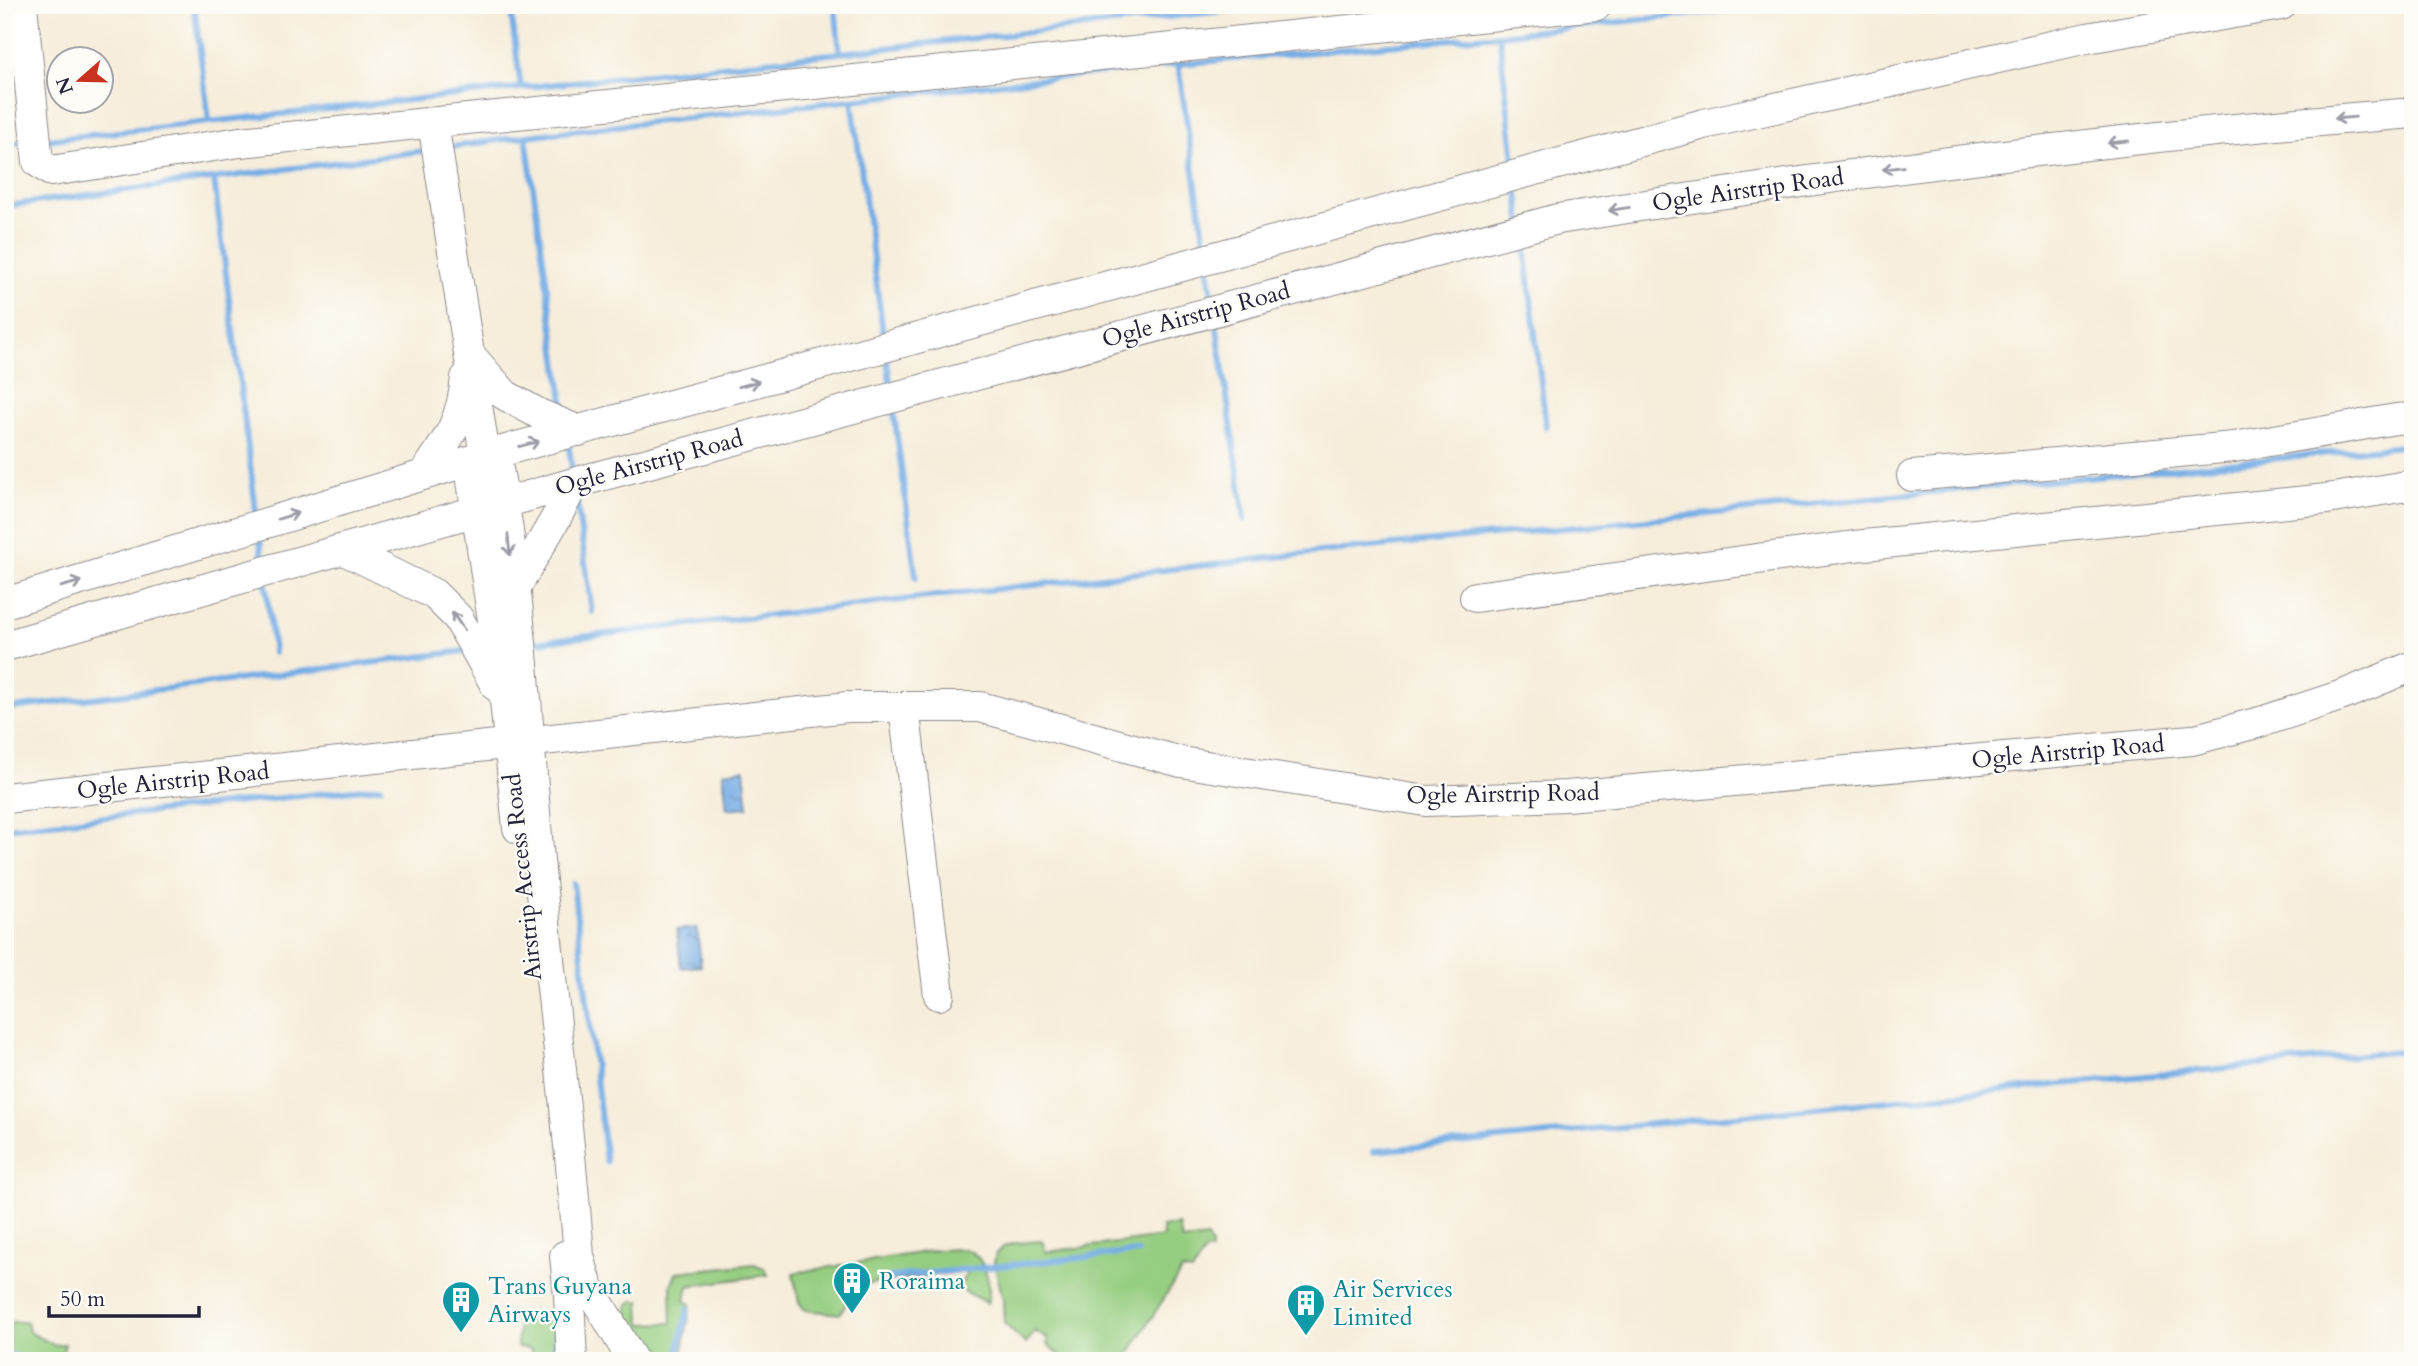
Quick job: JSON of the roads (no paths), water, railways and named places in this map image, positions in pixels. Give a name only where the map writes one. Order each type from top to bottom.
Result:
[{"type":"street","points":[[22,5],[37,162],[51,171],[240,142],[1597,5]]},
{"type":"street","name":"Ogle Airstrip Road","points":[[5,603],[483,457],[1704,124],[2087,38],[2281,5]]},
{"type":"street","name":"Ogle Airstrip Road","points":[[5,646],[504,502],[1558,219],[1710,194],[1946,161],[2279,124],[2413,113]]},
{"type":"street","points":[[433,122],[483,457]]},
{"type":"street","points":[[469,354],[505,395],[538,414],[579,430]]},
{"type":"street","points":[[424,474],[453,432],[464,398],[469,354]]},
{"type":"street","points":[[1912,476],[2234,447],[2413,418]]},
{"type":"street","name":"Airstrip Access Road","points":[[483,457],[504,502],[514,590],[519,742],[539,860],[572,1257],[578,1289],[572,1361]]},
{"type":"street","name":"Airstrip Access Road","points":[[483,457],[476,511],[505,701],[519,742]]},
{"type":"street","points":[[514,590],[574,483]]},
{"type":"street","points":[[1475,597],[1854,546],[2328,499],[2413,485]]},
{"type":"street","points":[[344,550],[434,594],[458,618],[505,701]]},
{"type":"street","name":"Ogle Airstrip Road","points":[[5,798],[848,707],[980,706],[1181,762],[1426,801],[1567,796],[2192,740],[2264,721],[2343,695],[2413,666]]},
{"type":"street","points":[[904,707],[939,995]]},
{"type":"street","points":[[578,1289],[634,1361]]},
{"type":"water","points":[[744,769],[748,807],[727,809],[723,772]]},
{"type":"water","points":[[697,928],[701,966],[681,968],[677,930]]},
{"type":"waterway","points":[[194,5],[209,121]]},
{"type":"waterway","points":[[510,5],[521,88]]},
{"type":"waterway","points":[[835,5],[840,53]]},
{"type":"waterway","points":[[1166,5],[1168,17]]},
{"type":"waterway","points":[[45,140],[1278,5]]},
{"type":"waterway","points":[[444,148],[526,136],[1178,64],[1499,35],[1777,5]]},
{"type":"waterway","points":[[1499,35],[1515,168]]},
{"type":"waterway","points":[[1178,64],[1206,251]]},
{"type":"waterway","points":[[852,100],[884,340]]},
{"type":"waterway","points":[[526,136],[565,416]]},
{"type":"waterway","points":[[5,144],[27,142]]},
{"type":"waterway","points":[[5,206],[430,150]]},
{"type":"waterway","points":[[214,179],[257,519]]},
{"type":"waterway","points":[[1517,183],[1521,221]]},
{"type":"waterway","points":[[1524,238],[1546,427]]},
{"type":"waterway","points":[[1208,269],[1213,303]]},
{"type":"waterway","points":[[1216,321],[1245,520]]},
{"type":"waterway","points":[[886,354],[891,388]]},
{"type":"waterway","points":[[893,406],[916,578]]},
{"type":"waterway","points":[[568,441],[573,475]]},
{"type":"waterway","points":[[528,643],[1320,552],[2413,445]]},
{"type":"waterway","points":[[577,503],[592,612]]},
{"type":"waterway","points":[[259,533],[263,564]]},
{"type":"waterway","points":[[265,578],[274,653]]},
{"type":"waterway","points":[[5,709],[465,651]]},
{"type":"waterway","points":[[5,828],[381,787]]},
{"type":"waterway","points":[[573,883],[606,1162]]},
{"type":"waterway","points":[[1374,1151],[2413,1050]]},
{"type":"waterway","points":[[891,1277],[1138,1252]]},
{"type":"waterway","points":[[676,1361],[688,1309]]},
{"type":"waterway","points":[[554,1361],[557,1328]]},
{"type":"waterway","points":[[5,1356],[16,1356],[25,1361]]},
{"type":"place","name":"Roraima","points":[[852,1315]]},
{"type":"place","name":"Trans Guyana Airways","points":[[461,1334]]},
{"type":"place","name":"Air Services Limited","points":[[1306,1337]]}]
